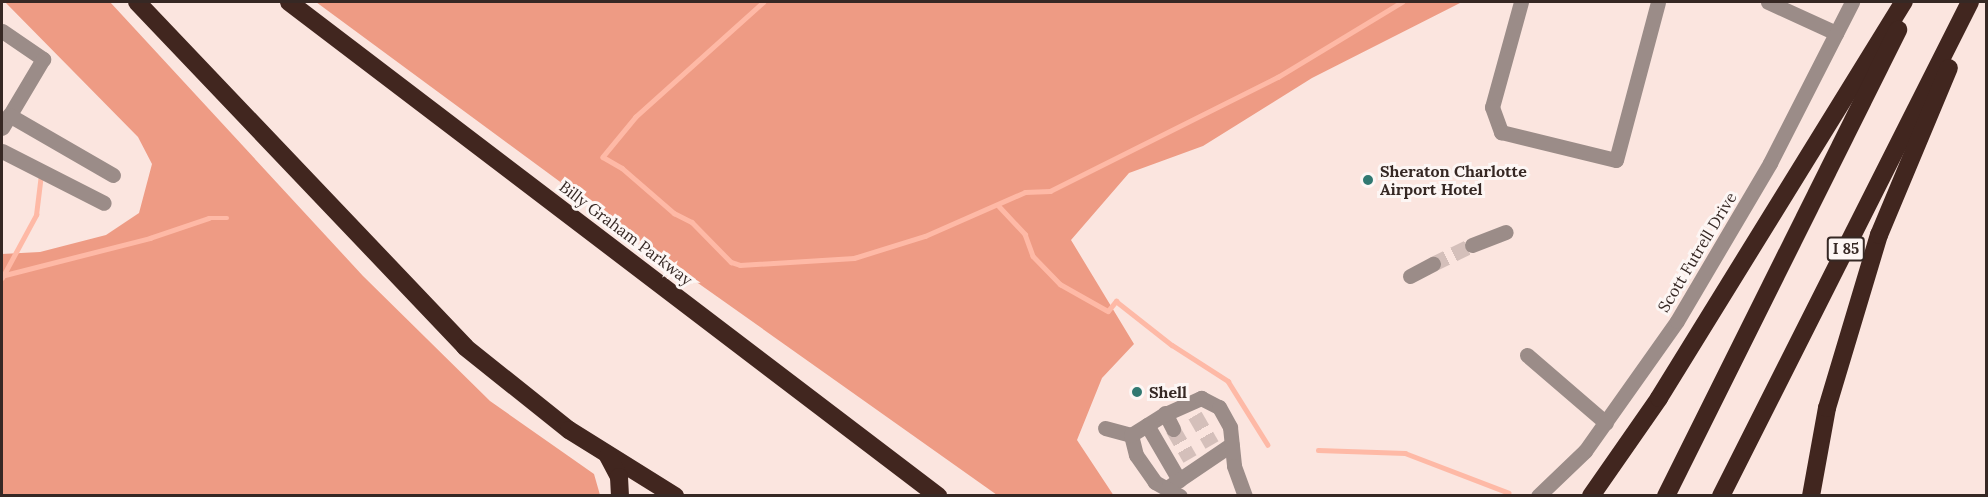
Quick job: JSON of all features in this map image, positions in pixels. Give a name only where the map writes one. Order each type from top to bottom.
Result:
[{"type":"highway","points":[[137,2],[441,324],[516,390],[608,456],[675,495]]},
{"type":"highway","name":"Billy Graham Parkway","points":[[289,2],[938,495]]},
{"type":"highway","points":[[1591,495],[1659,398],[1904,2]]},
{"type":"highway","points":[[1666,495],[1912,2]]},
{"type":"highway","name":"I 85","points":[[1721,495],[1970,2]]},
{"type":"highway","points":[[1810,495],[1827,408],[1879,235],[1977,2]]},
{"type":"highway","points":[[608,456],[619,477],[620,495]]},
{"type":"street","points":[[1521,2],[1492,107],[1501,132],[1616,160],[1658,2]]},
{"type":"street","points":[[1768,2],[1836,33]]},
{"type":"street","name":"Scott Futrell Drive","points":[[1538,495],[1564,474],[1606,423],[1710,268],[1852,2]]},
{"type":"street","points":[[2,31],[43,59],[5,122],[113,175]]},
{"type":"street","points":[[2,151],[104,203]]},
{"type":"street","points":[[1472,245],[1506,232]]},
{"type":"street","points":[[1410,276],[1433,264]]},
{"type":"street","points":[[1527,355],[1606,423]]},
{"type":"street","points":[[1105,428],[1131,435],[1165,413],[1192,409],[1201,398],[1219,407],[1230,427],[1234,466],[1245,495]]},
{"type":"street","points":[[1165,413],[1173,429]]},
{"type":"street","points":[[1147,425],[1175,488]]},
{"type":"street","points":[[1131,435],[1136,455],[1155,482],[1175,488]]},
{"type":"street","points":[[1175,488],[1193,463],[1214,450],[1232,444]]},
{"type":"shaded area","points":[[5,2],[110,2],[363,276],[490,401],[594,474],[600,495],[2,495],[2,254],[40,252],[106,235],[139,213],[152,164],[138,137]]},
{"type":"shaded area","points":[[316,2],[1462,2],[1312,78],[1203,146],[1129,173],[1071,240],[1134,344],[1102,378],[1077,440],[1114,496],[997,495],[688,276]]},
{"type":"waterway","points":[[764,2],[636,117],[603,157],[622,168],[674,213],[692,222],[731,262],[740,265],[854,258],[925,236],[1025,192],[1050,191],[1278,77],[1402,2]]},
{"type":"waterway","points":[[2,278],[36,215],[41,176]]},
{"type":"waterway","points":[[998,205],[1025,234],[1033,256],[1060,284],[1108,311],[1116,301],[1172,345],[1228,381],[1268,445]]},
{"type":"waterway","points":[[5,275],[150,238],[209,218],[227,218]]},
{"type":"waterway","points":[[1318,450],[1405,453],[1509,493]]},
{"type":"tunnel","points":[[1433,264],[1472,245]]},
{"type":"tunnel","points":[[1195,415],[1212,445]]},
{"type":"tunnel","points":[[1173,429],[1190,458]]},
{"type":"place","name":"Sheraton Charlotte Airport Hotel","points":[[1368,180]]},
{"type":"place","name":"Shell","points":[[1137,392]]}]
